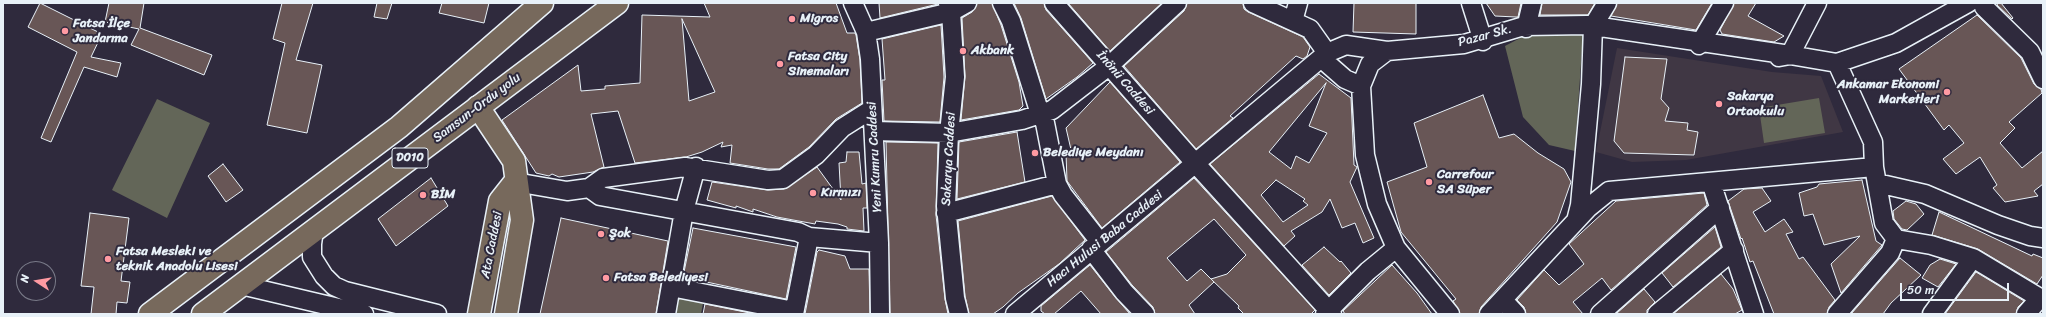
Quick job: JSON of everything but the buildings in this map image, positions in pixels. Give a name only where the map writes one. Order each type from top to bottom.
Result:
[{"type":"main road","name":"D010","points":[[150,314],[399,127],[542,3]]},
{"type":"main road","name":"Samsun-Ordu yolu","points":[[203,314],[617,3]]},
{"type":"main road","name":"Ata Caddesi","points":[[478,107],[514,161],[515,182],[522,220],[506,314]]},
{"type":"main road","name":"Ata Caddesi","points":[[479,314],[500,201],[515,182]]},
{"type":"street","name":"Yeni Kumru Caddesi","points":[[853,3],[866,32],[870,59],[879,243],[880,314]]},
{"type":"street","points":[[866,32],[967,3]]},
{"type":"street","points":[[1002,3],[1011,21],[1040,114],[1045,123],[1057,184],[1124,292],[1144,314]]},
{"type":"street","name":"İnönü Caddesi","points":[[1054,3],[1195,164],[1329,313]]},
{"type":"street","points":[[874,130],[949,132],[1022,120],[1052,110],[1109,66],[1177,3]]},
{"type":"street","points":[[1253,3],[1310,29],[1324,55],[1345,79],[1361,86]]},
{"type":"street","points":[[1293,21],[1298,3]]},
{"type":"street","points":[[1471,3],[1482,40]]},
{"type":"street","points":[[1526,27],[1532,3]]},
{"type":"street","points":[[1576,221],[1580,204],[1591,84],[1593,27],[1607,3]]},
{"type":"street","points":[[1700,43],[1724,3]]},
{"type":"street","points":[[1790,55],[1817,3]]},
{"type":"street","points":[[1968,3],[1896,43],[1837,63],[1873,142],[1876,175],[1884,223],[1896,239],[1931,245],[1973,258],[2042,299],[2026,314]]},
{"type":"street","points":[[1985,3],[1984,7],[2030,52],[2042,76]]},
{"type":"street","name":"Sakarya Caddesi","points":[[950,7],[955,77],[949,132],[946,213],[955,298],[959,314]]},
{"type":"street","name":"Pazar Sk.","points":[[1195,164],[1324,55],[1346,45],[1385,52],[1464,44],[1526,27],[1593,27],[1837,63]]},
{"type":"street","points":[[1385,52],[1370,64],[1361,86],[1365,155],[1377,204],[1396,248],[1450,314]]},
{"type":"street","points":[[515,182],[567,191],[589,188],[603,178],[685,167],[696,167],[768,180],[783,179],[816,155],[842,128],[872,109]]},
{"type":"street","name":"Hacı Hulusi Baba Caddesi","points":[[1026,310],[1096,246],[1195,164]]},
{"type":"street","points":[[666,314],[684,211],[696,167]]},
{"type":"street","points":[[1489,314],[1576,221],[1609,191],[1711,182],[1876,175],[1925,194],[1998,226],[2030,236],[2043,238]]},
{"type":"street","points":[[1711,182],[1754,314]]},
{"type":"street","points":[[946,213],[1057,184]]},
{"type":"street","points":[[589,188],[600,196],[798,232],[809,237],[879,243]]},
{"type":"street","points":[[1600,314],[1720,208]]},
{"type":"street","points":[[314,230],[312,257],[324,276],[334,286],[345,291],[437,314]]},
{"type":"street","points":[[671,287],[794,312],[809,237]]},
{"type":"street","points":[[1837,314],[1890,253],[1896,239]]},
{"type":"street","points":[[1329,313],[1396,248]]},
{"type":"street","points":[[1657,314],[1734,250]]},
{"type":"street","points":[[1932,314],[1973,258]]},
{"type":"street","points":[[241,285],[364,314]]},
{"type":"street","points":[[1503,300],[1516,314]]},
{"type":"shaded area","name":"Sakarya Ortaokulu","points":[[1617,48],[1772,72],[1821,76],[1843,132],[1686,160],[1632,162],[1596,152]]},
{"type":"green space","points":[[1555,32],[1583,34],[1575,151],[1549,145],[1523,117],[1505,46],[1524,36]]},
{"type":"green space","points":[[1819,98],[1825,133],[1764,143],[1759,108]]},
{"type":"green space","points":[[157,99],[210,123],[167,218],[112,190]]},
{"type":"green space","points":[[680,294],[704,298],[701,314],[676,314]]},
{"type":"place","name":"Migros","points":[[792,19]]},
{"type":"place","name":"Fatsa İlçe Jandarma","points":[[65,31]]},
{"type":"place","name":"Akbank","points":[[963,51]]},
{"type":"place","name":"Fatsa City Sinemaları","points":[[780,64]]},
{"type":"place","name":"Ankamar Ekonomi Marketleri","points":[[1947,92]]},
{"type":"place","name":"Sakarya Ortaokulu","points":[[1719,104]]},
{"type":"place","name":"Belediye Meydanı","points":[[1035,153]]},
{"type":"place","name":"Carrefour SA Süper","points":[[1429,182]]},
{"type":"place","name":"Kırmızı","points":[[813,193]]},
{"type":"place","name":"BİM","points":[[423,195]]},
{"type":"place","name":"Şok","points":[[601,234]]},
{"type":"place","name":"Fatsa Mesleki ve teknik Anadolu Lisesi","points":[[108,259]]},
{"type":"place","name":"Fatsa Belediyesi","points":[[606,278]]}]
